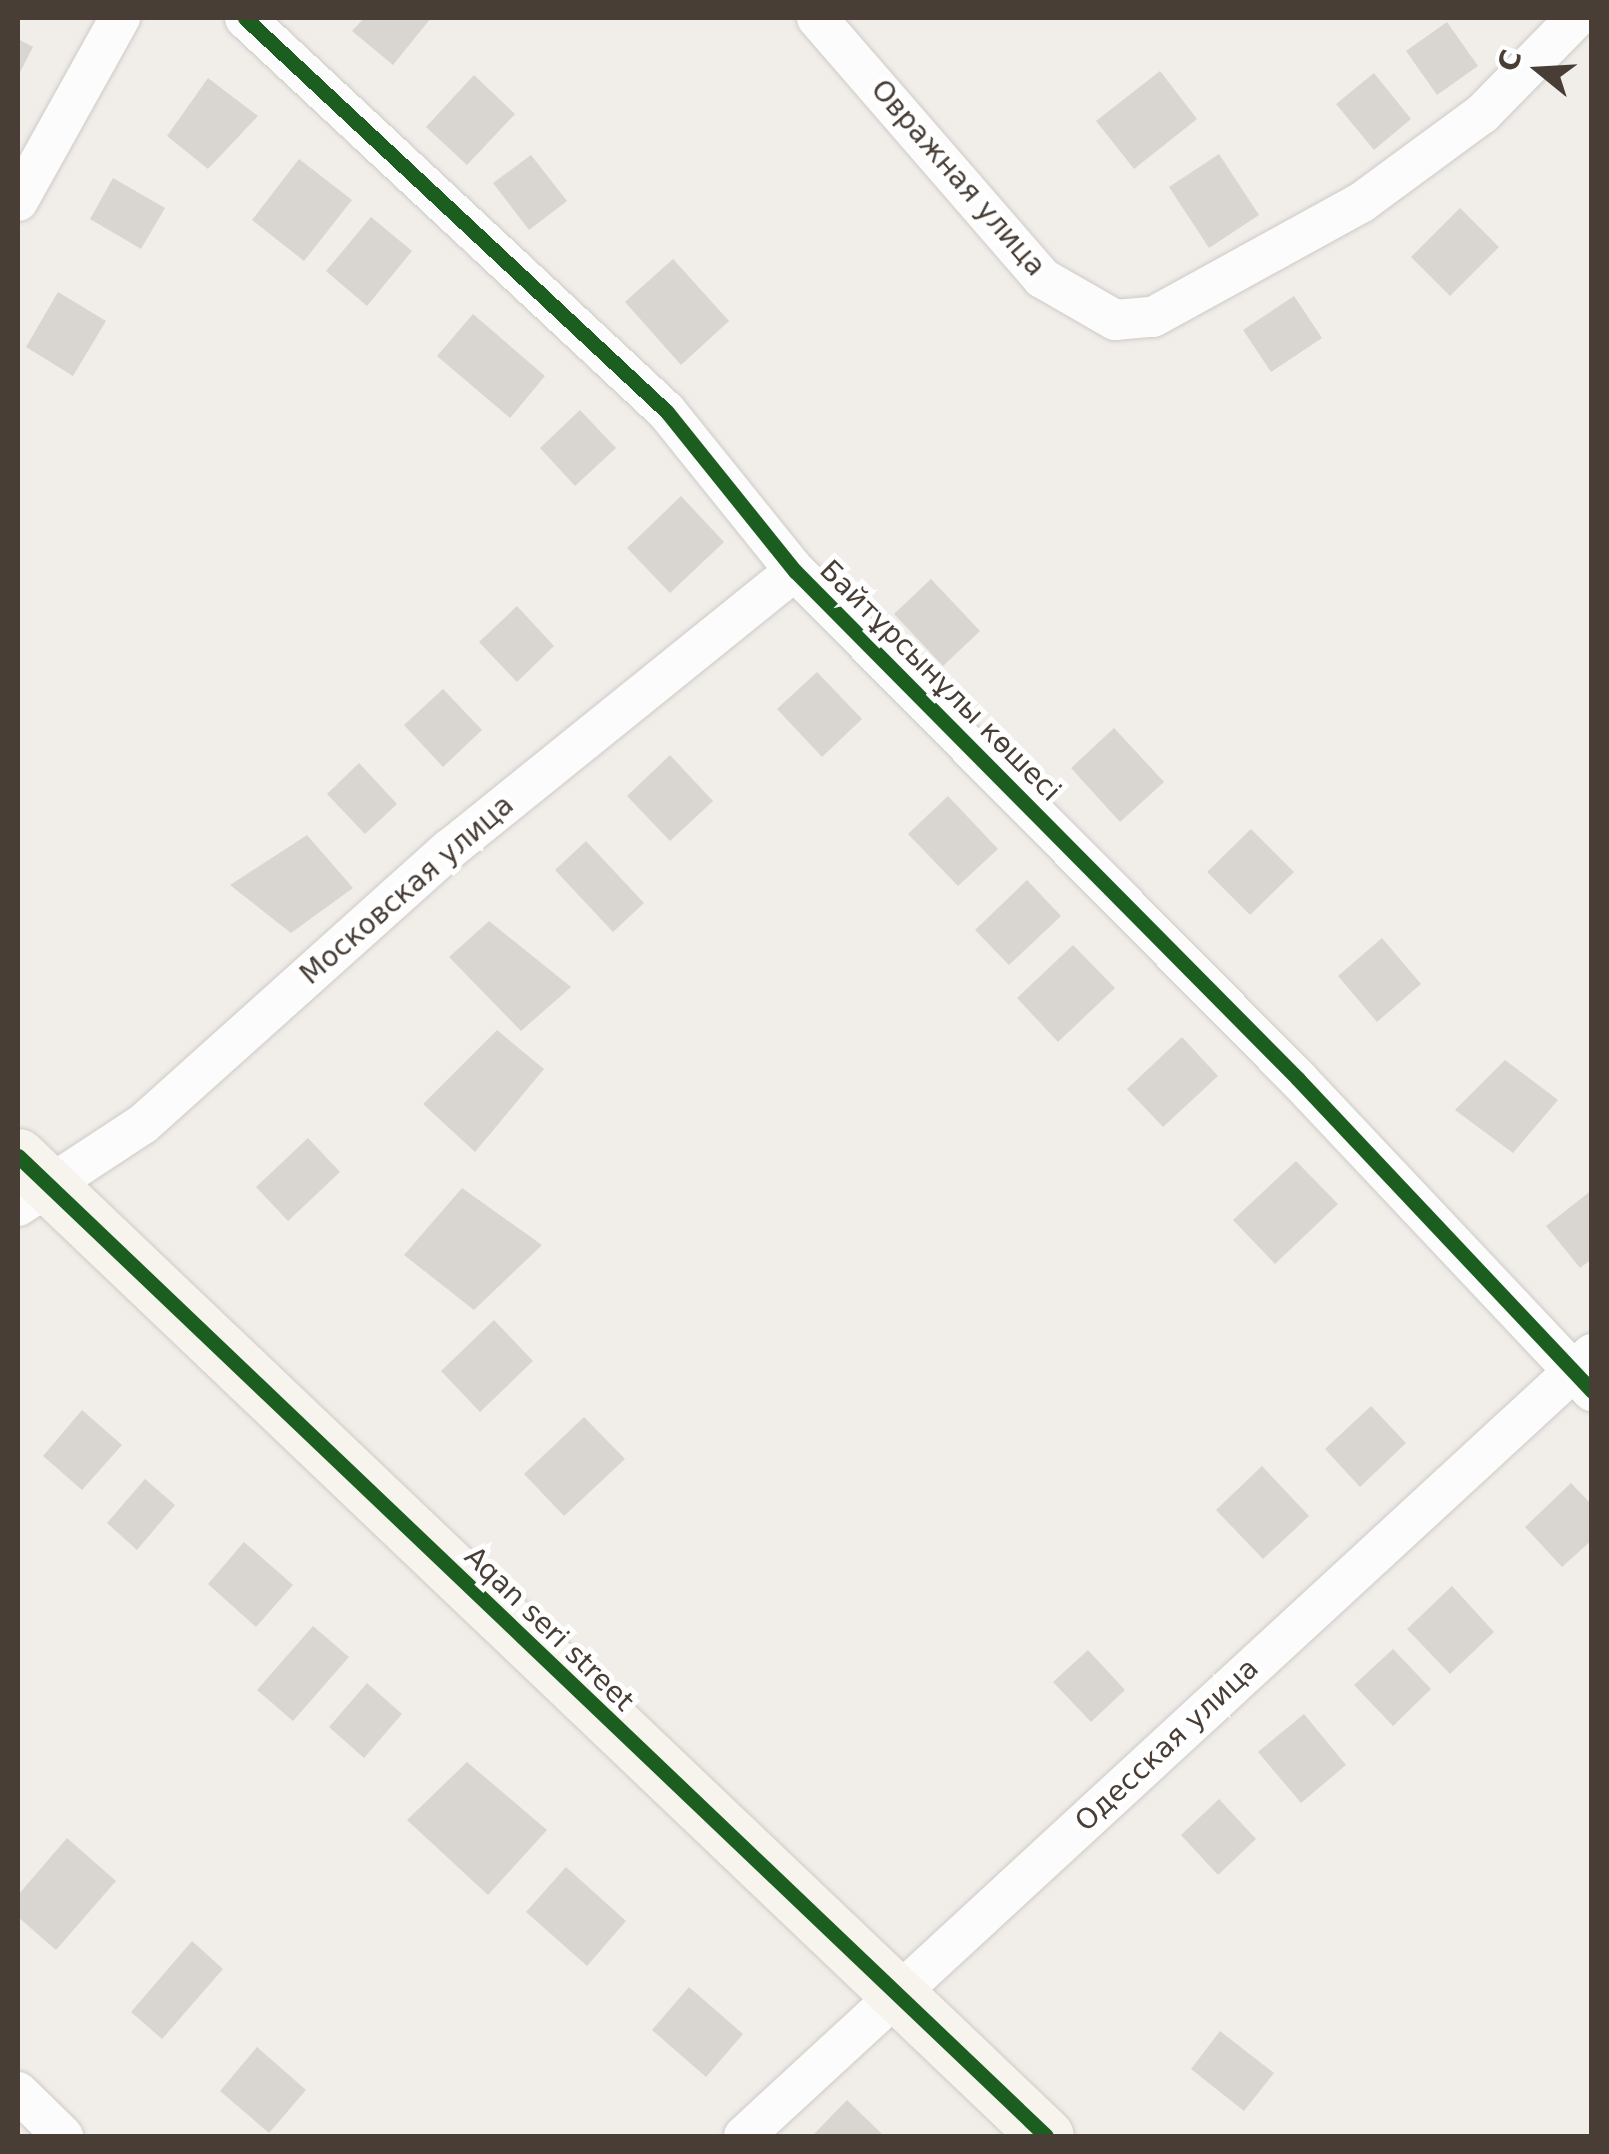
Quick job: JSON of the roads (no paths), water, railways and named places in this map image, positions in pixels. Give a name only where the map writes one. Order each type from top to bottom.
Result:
[{"type":"street","points":[[18,201],[120,18]]},
{"type":"street","name":"Байтұрсынұлы көшесі","points":[[245,18],[667,412],[796,571],[1585,1372]]},
{"type":"street","name":"Овражная улица","points":[[817,18],[1042,278],[1115,320],[1154,317],[1362,202],[1482,114],[1576,18]]},
{"type":"street","name":"Московская улица","points":[[27,1182],[143,1124],[450,849],[796,571]]},
{"type":"street","name":"Aqan seri street","points":[[27,1182],[1046,2136]]},
{"type":"street","name":"Одесская улица","points":[[744,2136],[1585,1372]]},
{"type":"street","points":[[18,2092],[63,2136]]}]
